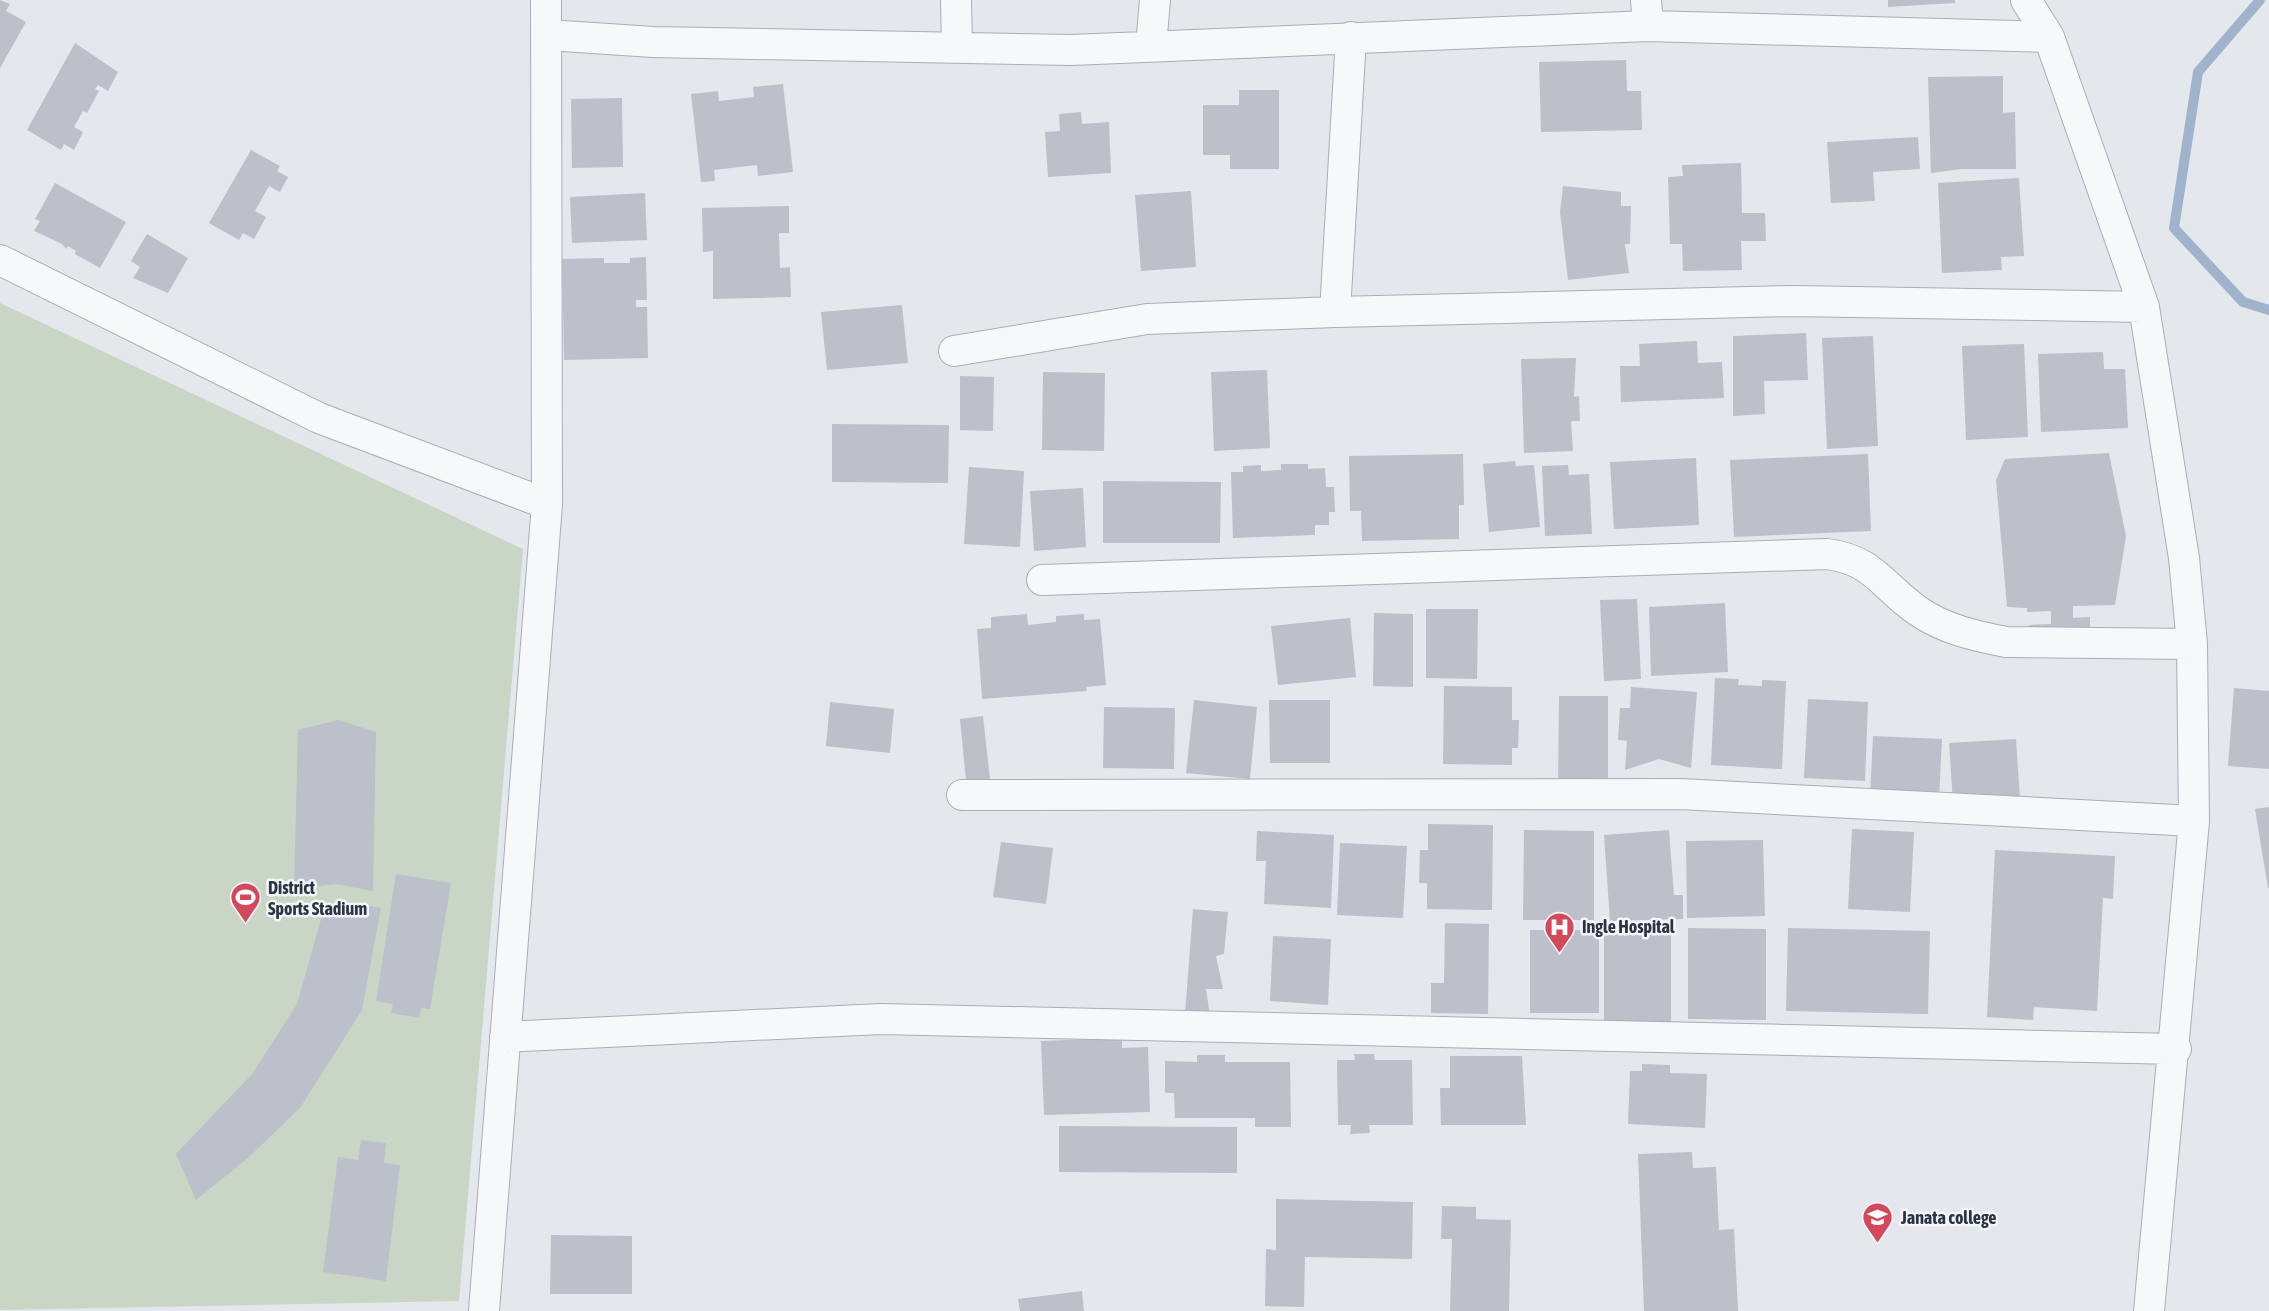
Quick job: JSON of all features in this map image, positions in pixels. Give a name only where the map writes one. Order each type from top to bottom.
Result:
[{"type":"street","points":[[484,1311],[547,503],[546,0]]},
{"type":"street","points":[[956,0],[957,47]]},
{"type":"street","points":[[1151,46],[1155,0]]},
{"type":"street","points":[[2026,0],[2049,37],[2144,307],[2184,558],[2192,644],[2194,821],[2176,1049],[2149,1311]]},
{"type":"street","points":[[548,35],[653,42],[1071,50],[1350,37],[1647,13],[2049,37]]},
{"type":"street","points":[[1335,312],[1350,37]]},
{"type":"street","points":[[0,260],[319,418],[547,503]]},
{"type":"street","points":[[954,351],[1147,319],[1335,312],[1793,301],[2144,307]]},
{"type":"street","points":[[1042,580],[1827,554],[1849,557],[1872,568],[1917,611],[1947,627],[1977,636],[2006,642],[2192,644]]},
{"type":"street","points":[[962,795],[1680,794],[2194,821]]},
{"type":"street","points":[[505,1037],[881,1019],[2176,1049]]},
{"type":"green space","name":"District Sports Stadium","points":[[0,303],[523,549],[459,1301],[0,1310]]},
{"type":"building","points":[[0,0],[10,4],[6,11],[26,22],[0,68]]},
{"type":"building","points":[[1888,0],[1955,0],[1955,3],[1888,7]]},
{"type":"building","points":[[75,43],[118,72],[108,91],[98,85],[95,89],[99,91],[87,113],[83,111],[74,127],[83,132],[74,150],[64,144],[61,150],[27,130]]},
{"type":"building","points":[[1626,60],[1627,91],[1641,91],[1642,130],[1541,132],[1539,62]]},
{"type":"building","points":[[2003,76],[2003,113],[2015,112],[2016,169],[1961,169],[1931,173],[1928,77]]},
{"type":"building","points":[[783,84],[793,172],[758,176],[757,165],[714,170],[715,181],[701,182],[691,94],[718,91],[719,101],[754,97],[753,87]]},
{"type":"building","points":[[1239,90],[1279,90],[1279,169],[1230,169],[1230,155],[1203,155],[1203,105],[1239,105]]},
{"type":"building","points":[[622,98],[623,167],[572,168],[571,99]]},
{"type":"building","points":[[1081,112],[1082,124],[1109,122],[1111,173],[1048,177],[1045,132],[1060,131],[1059,114]]},
{"type":"building","points":[[1918,137],[1920,169],[1873,172],[1875,201],[1831,203],[1827,142]]},
{"type":"building","points":[[251,150],[280,166],[277,171],[288,177],[280,192],[269,186],[255,211],[266,217],[254,239],[243,233],[239,240],[209,223]]},
{"type":"building","points":[[1741,163],[1742,213],[1765,213],[1766,241],[1741,241],[1742,270],[1683,271],[1682,244],[1670,244],[1668,177],[1683,176],[1682,165]]},
{"type":"building","points":[[2019,178],[2024,256],[2001,257],[2002,270],[1942,273],[1938,183]]},
{"type":"building","points":[[55,183],[126,222],[100,268],[75,254],[76,251],[68,246],[66,249],[62,244],[34,231],[40,221],[35,219]]},
{"type":"building","points":[[1563,186],[1621,192],[1621,206],[1631,206],[1630,244],[1625,244],[1629,273],[1568,280],[1560,212]]},
{"type":"building","points":[[1191,191],[1196,267],[1141,271],[1135,195]]},
{"type":"building","points":[[645,193],[647,240],[572,243],[570,197]]},
{"type":"building","points":[[789,206],[789,233],[779,233],[780,268],[790,267],[791,297],[713,299],[713,251],[703,252],[702,208]]},
{"type":"building","points":[[147,234],[188,258],[168,293],[133,278],[140,267],[131,261]]},
{"type":"building","points":[[646,257],[647,300],[636,300],[636,307],[647,307],[648,358],[564,360],[562,259],[604,258],[604,263],[630,263],[630,258]]},
{"type":"building","points":[[902,305],[908,363],[827,370],[821,312]]},
{"type":"building","points":[[1806,333],[1808,380],[1764,381],[1765,414],[1733,416],[1733,336]]},
{"type":"building","points":[[1873,336],[1878,446],[1827,449],[1822,338]]},
{"type":"building","points":[[1697,341],[1698,363],[1722,362],[1724,398],[1621,402],[1620,366],[1640,366],[1639,344]]},
{"type":"building","points":[[2024,344],[2028,437],[1966,440],[1962,346]]},
{"type":"building","points":[[2103,352],[2104,369],[2125,369],[2128,428],[2041,432],[2038,354]]},
{"type":"building","points":[[1576,358],[1574,397],[1579,396],[1580,421],[1571,421],[1573,451],[1524,453],[1521,359]]},
{"type":"building","points":[[1267,370],[1270,448],[1214,451],[1211,372]]},
{"type":"building","points":[[1043,372],[1105,373],[1104,451],[1042,450]]},
{"type":"building","points":[[960,376],[994,377],[993,431],[960,430]]},
{"type":"building","points":[[832,424],[949,425],[948,483],[832,482]]},
{"type":"building","points":[[2109,453],[2126,536],[2115,605],[2073,606],[2073,618],[2090,617],[2090,629],[2030,631],[2029,625],[2051,624],[2051,611],[2027,612],[2027,608],[2007,607],[1996,480],[2005,459]]},
{"type":"building","points":[[1463,454],[1464,505],[1459,505],[1459,539],[1362,541],[1361,511],[1350,511],[1349,456]]},
{"type":"building","points":[[1868,454],[1871,531],[1734,537],[1730,460]]},
{"type":"building","points":[[1696,458],[1699,525],[1614,529],[1610,462]]},
{"type":"building","points":[[1515,461],[1516,466],[1534,465],[1540,527],[1489,532],[1483,464]]},
{"type":"building","points":[[1281,464],[1308,464],[1308,469],[1325,468],[1326,487],[1334,487],[1335,512],[1329,512],[1329,525],[1315,525],[1315,535],[1233,538],[1231,472],[1243,472],[1243,466],[1261,465],[1261,471],[1281,470]]},
{"type":"building","points":[[1568,465],[1569,475],[1589,474],[1592,534],[1545,536],[1542,466]]},
{"type":"building","points":[[969,467],[1024,471],[1020,547],[964,544]]},
{"type":"building","points":[[1103,481],[1221,482],[1220,543],[1103,543]]},
{"type":"building","points":[[1083,488],[1086,547],[1034,551],[1030,491]]},
{"type":"building","points":[[1637,599],[1641,679],[1604,681],[1600,600]]},
{"type":"building","points":[[1725,603],[1728,672],[1651,676],[1649,607]]},
{"type":"building","points":[[1426,609],[1478,609],[1477,679],[1426,678]]},
{"type":"building","points":[[1374,613],[1413,614],[1413,687],[1373,686]]},
{"type":"building","points":[[1027,614],[1028,625],[1056,622],[1056,616],[1084,614],[1084,620],[1100,619],[1106,685],[1086,687],[1087,691],[982,699],[977,629],[991,628],[991,617]]},
{"type":"building","points":[[1350,618],[1356,677],[1278,685],[1271,626]]},
{"type":"building","points":[[1715,678],[1739,679],[1738,685],[1762,686],[1762,680],[1786,681],[1782,769],[1711,765]]},
{"type":"building","points":[[1444,686],[1512,687],[1512,720],[1519,720],[1518,748],[1512,748],[1512,765],[1443,764]]},
{"type":"building","points":[[1631,687],[1697,692],[1691,768],[1659,759],[1625,770],[1627,741],[1618,740],[1620,708],[1630,708]]},
{"type":"building","points":[[2234,688],[2269,691],[2269,769],[2228,766]]},
{"type":"building","points":[[1559,696],[1608,696],[1608,790],[1558,790]]},
{"type":"building","points":[[1808,699],[1868,702],[1865,781],[1804,778]]},
{"type":"building","points":[[1194,700],[1257,707],[1250,779],[1186,773]]},
{"type":"building","points":[[1269,700],[1330,700],[1330,763],[1270,763]]},
{"type":"building","points":[[830,702],[894,709],[890,753],[826,746]]},
{"type":"building","points":[[1104,707],[1175,708],[1174,769],[1103,768]]},
{"type":"building","points":[[983,716],[991,788],[967,791],[960,719]]},
{"type":"building","points":[[338,720],[376,732],[373,891],[336,884],[294,889],[298,730]]},
{"type":"building","points":[[1873,736],[1942,739],[1939,799],[1870,796]]},
{"type":"building","points":[[2016,739],[2020,799],[1953,803],[1949,743]]},
{"type":"building","points":[[2269,807],[2269,888],[2268,888],[2255,809]]},
{"type":"building","points":[[1428,824],[1493,825],[1492,910],[1427,909],[1427,883],[1419,883],[1420,850],[1428,850]]},
{"type":"building","points":[[1852,829],[1914,832],[1910,912],[1848,909]]},
{"type":"building","points":[[1524,830],[1594,831],[1594,920],[1523,920]]},
{"type":"building","points":[[1669,830],[1674,895],[1683,895],[1683,919],[1610,921],[1604,835]]},
{"type":"building","points":[[1257,831],[1334,835],[1331,908],[1264,904],[1266,861],[1256,861]]},
{"type":"building","points":[[1763,840],[1765,916],[1687,918],[1686,841]]},
{"type":"building","points":[[1001,842],[1053,848],[1046,904],[993,897]]},
{"type":"building","points":[[1340,843],[1407,846],[1403,918],[1337,915]]},
{"type":"building","points":[[1995,850],[2115,856],[2113,899],[2103,898],[2097,1011],[2034,1007],[2033,1020],[1987,1017]]},
{"type":"building","points":[[396,874],[451,883],[430,1009],[421,1008],[419,1018],[391,1013],[393,1004],[376,1001]]},
{"type":"building","points":[[353,903],[381,908],[362,1010],[300,1108],[248,1158],[196,1200],[176,1154],[252,1074],[297,1004],[325,905]]},
{"type":"building","points":[[1193,909],[1228,912],[1224,954],[1216,956],[1223,989],[1206,989],[1210,1016],[1185,1014]]},
{"type":"building","points":[[1445,923],[1489,924],[1488,1014],[1431,1013],[1431,983],[1444,983]]},
{"type":"building","points":[[1688,928],[1766,929],[1766,1020],[1688,1019]]},
{"type":"building","points":[[1788,928],[1930,931],[1928,1014],[1786,1011]]},
{"type":"building","points":[[1530,930],[1599,930],[1599,1013],[1530,1013]]},
{"type":"building","points":[[1604,931],[1671,931],[1671,1022],[1604,1022]]},
{"type":"building","points":[[1273,936],[1331,939],[1328,1005],[1270,1001]]},
{"type":"building","points":[[1122,1038],[1122,1048],[1148,1047],[1150,1112],[1044,1115],[1041,1041]]},
{"type":"building","points":[[1354,1054],[1374,1054],[1375,1060],[1412,1060],[1413,1125],[1369,1125],[1370,1133],[1350,1134],[1351,1125],[1338,1125],[1337,1060],[1355,1060]]},
{"type":"building","points":[[1197,1055],[1225,1055],[1225,1062],[1290,1062],[1291,1127],[1255,1127],[1255,1118],[1175,1118],[1174,1093],[1165,1093],[1165,1061],[1197,1062]]},
{"type":"building","points":[[1450,1056],[1522,1056],[1526,1125],[1441,1125],[1440,1088],[1450,1088]]},
{"type":"building","points":[[1642,1064],[1670,1065],[1670,1073],[1707,1074],[1705,1128],[1628,1124],[1630,1071],[1642,1071]]},
{"type":"building","points":[[1059,1126],[1237,1127],[1237,1173],[1059,1172]]},
{"type":"building","points":[[361,1140],[386,1143],[384,1163],[400,1165],[386,1281],[323,1272],[338,1157],[358,1160]]},
{"type":"building","points":[[1692,1152],[1693,1168],[1716,1167],[1719,1230],[1734,1229],[1738,1311],[1644,1311],[1638,1154]]},
{"type":"building","points":[[1276,1199],[1413,1202],[1412,1259],[1305,1257],[1304,1307],[1265,1306],[1266,1249],[1276,1250]]},
{"type":"building","points":[[1442,1206],[1476,1207],[1476,1219],[1511,1220],[1509,1311],[1450,1311],[1452,1239],[1441,1239]]},
{"type":"building","points":[[551,1235],[632,1236],[632,1294],[550,1294]]},
{"type":"building","points":[[1082,1291],[1084,1311],[1020,1311],[1018,1299]]},
{"type":"waterway","points":[[2260,0],[2198,72],[2174,228],[2243,302],[2269,310]]},
{"type":"place","name":"District Sports Stadium","points":[[245,925]]},
{"type":"place","name":"Ingle Hospital","points":[[1559,954]]},
{"type":"place","name":"Janata college","points":[[1878,1245]]}]
